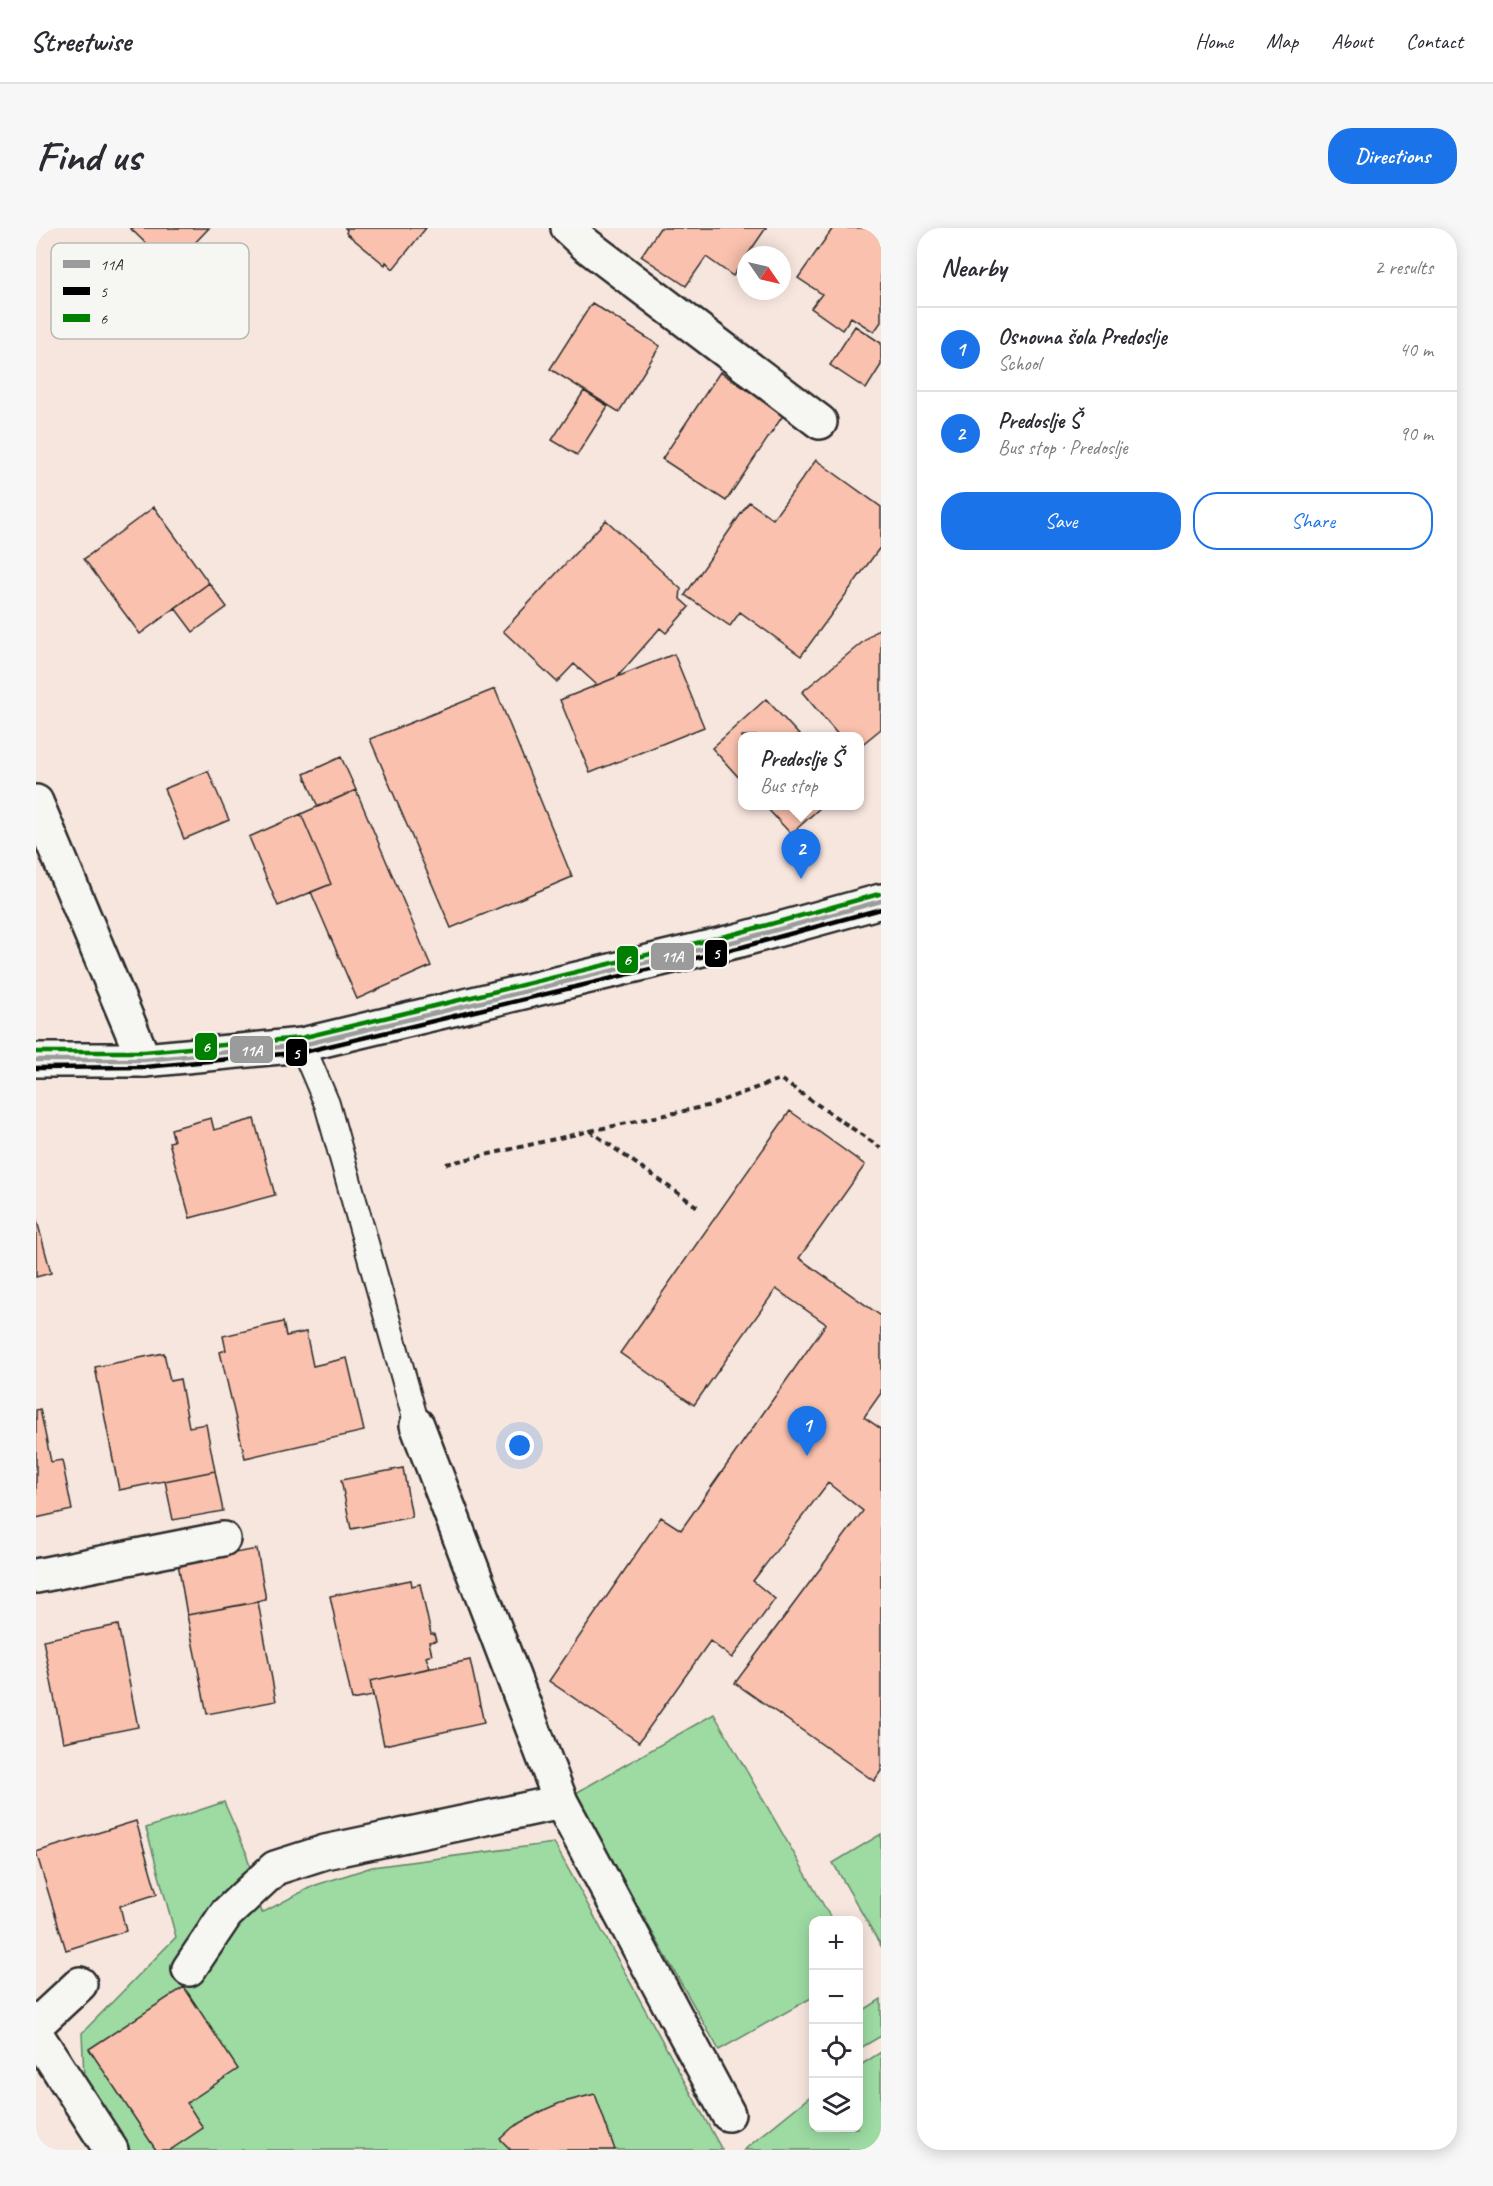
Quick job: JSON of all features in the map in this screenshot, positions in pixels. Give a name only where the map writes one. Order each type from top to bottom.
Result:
[{"type":"street","points":[[568,228],[585,244],[820,422]]},
{"type":"street","points":[[36,802],[144,1060]]},
{"type":"street","points":[[36,1060],[144,1060],[302,1045],[740,940],[881,901]]},
{"type":"street","points":[[417,1425],[561,1802],[728,2114]]},
{"type":"street","points":[[36,1576],[223,1539]]},
{"type":"street","points":[[189,1969],[226,1914],[275,1868],[325,1852],[561,1802]]},
{"type":"street","points":[[36,2025],[80,1984]]},
{"type":"street","points":[[36,2034],[111,2150]]},
{"type":"lane","points":[[302,1045],[327,1104],[417,1425]]},
{"type":"path","points":[[446,1164],[707,1106],[780,1079],[881,1148]]},
{"type":"path","points":[[590,1131],[699,1208]]},
{"type":"green space","points":[[714,1714],[830,1916],[809,1916],[809,1999],[719,2050],[574,1794]]},
{"type":"green space","points":[[224,1802],[246,1852],[262,1913],[313,1886],[372,1867],[554,1843],[722,2150],[129,2150],[84,2077],[82,2033],[176,1937],[146,1828]]},
{"type":"green space","points":[[881,1834],[881,1946],[833,1863]]},
{"type":"green space","points":[[881,1999],[881,2036],[863,2047],[863,2024],[863,2010]]},
{"type":"green space","points":[[881,2052],[881,2150],[744,2150],[809,2097],[809,2132],[863,2132],[863,2063]]},
{"type":"building","points":[[130,228],[209,228],[195,243],[145,243]]},
{"type":"building","points":[[345,228],[426,228],[393,269],[346,233]]},
{"type":"building","points":[[660,228],[766,228],[754,246],[737,246],[737,270],[733,276],[706,257],[686,286],[641,256]]},
{"type":"building","points":[[833,228],[870,228],[881,236],[881,322],[874,332],[851,317],[842,330],[811,308],[822,294],[798,278]]},
{"type":"building","points":[[592,303],[660,346],[619,412],[550,369]]},
{"type":"building","points":[[855,326],[881,343],[881,365],[866,389],[830,365]]},
{"type":"building","points":[[720,372],[784,414],[726,501],[662,459]]},
{"type":"building","points":[[584,391],[608,406],[577,455],[552,440]]},
{"type":"building","points":[[816,460],[881,507],[881,546],[801,656],[740,612],[730,626],[685,595],[749,502],[773,519]]},
{"type":"building","points":[[154,507],[209,583],[140,634],[84,559]]},
{"type":"building","points":[[606,520],[681,589],[680,599],[689,607],[666,633],[660,628],[617,677],[597,685],[574,664],[557,682],[503,631]]},
{"type":"building","points":[[209,583],[227,607],[193,632],[175,608]]},
{"type":"building","points":[[881,627],[881,729],[864,743],[864,732],[836,732],[802,692]]},
{"type":"building","points":[[674,654],[704,727],[590,773],[560,700]]},
{"type":"building","points":[[495,689],[572,877],[451,928],[370,739]]},
{"type":"building","points":[[766,699],[796,732],[738,732],[738,777],[712,748]]},
{"type":"building","points":[[341,757],[356,790],[318,807],[304,774]]},
{"type":"building","points":[[208,771],[229,820],[184,839],[164,789]]},
{"type":"building","points":[[356,790],[431,966],[357,999],[311,892],[331,884],[301,814]]},
{"type":"building","points":[[769,810],[818,810],[791,834]]},
{"type":"building","points":[[301,814],[331,884],[278,906],[249,837]]},
{"type":"building","points":[[790,1111],[865,1165],[799,1258],[881,1316],[881,1393],[864,1417],[881,1429],[881,1771],[874,1781],[735,1683],[863,1511],[828,1483],[753,1581],[775,1599],[732,1658],[710,1641],[639,1742],[549,1681],[661,1517],[681,1530],[826,1324],[776,1289],[694,1405],[620,1353]]},
{"type":"building","points":[[211,1118],[214,1130],[254,1119],[275,1195],[190,1218],[169,1142],[174,1141],[171,1129]]},
{"type":"building","points":[[36,1217],[51,1273],[36,1277]]},
{"type":"building","points":[[283,1322],[286,1336],[306,1332],[313,1366],[347,1358],[364,1431],[245,1458],[220,1352],[226,1350],[223,1336]]},
{"type":"building","points":[[164,1353],[170,1381],[180,1379],[189,1427],[206,1424],[215,1471],[119,1490],[95,1367]]},
{"type":"building","points":[[40,1409],[51,1462],[62,1460],[72,1510],[36,1518],[36,1410]]},
{"type":"building","points":[[403,1468],[412,1517],[351,1529],[341,1480]]},
{"type":"building","points":[[215,1471],[223,1511],[173,1520],[165,1481]]},
{"type":"building","points":[[257,1549],[266,1600],[187,1615],[178,1563]]},
{"type":"building","points":[[411,1580],[412,1586],[420,1584],[431,1634],[434,1634],[436,1641],[429,1642],[432,1655],[426,1657],[430,1668],[370,1681],[373,1696],[352,1700],[330,1596]]},
{"type":"building","points":[[258,1602],[276,1701],[207,1714],[187,1615]]},
{"type":"building","points":[[118,1625],[138,1727],[63,1742],[43,1640]]},
{"type":"building","points":[[470,1660],[484,1723],[384,1745],[370,1681]]},
{"type":"building","points":[[136,1821],[157,1894],[120,1906],[126,1931],[66,1950],[36,1852]]},
{"type":"building","points":[[184,1987],[238,2069],[187,2103],[203,2128],[170,2150],[156,2150],[89,2049]]},
{"type":"building","points":[[595,2094],[615,2150],[509,2150],[500,2139],[513,2127],[544,2110],[560,2103]]},
{"type":"transit line","name":"6","points":[[36,1052],[144,1052],[301,1038],[738,933],[879,894]]},
{"type":"transit line","name":"11A","points":[[36,1060],[144,1060],[302,1045],[740,940],[881,901]]},
{"type":"transit line","name":"5","points":[[36,1068],[145,1067],[304,1052],[742,947],[881,909]]},
{"type":"place","name":"Predoslje Š","points":[[801,879]]},
{"type":"place","name":"Osnovna šola Predoslje","points":[[807,1456]]}]
